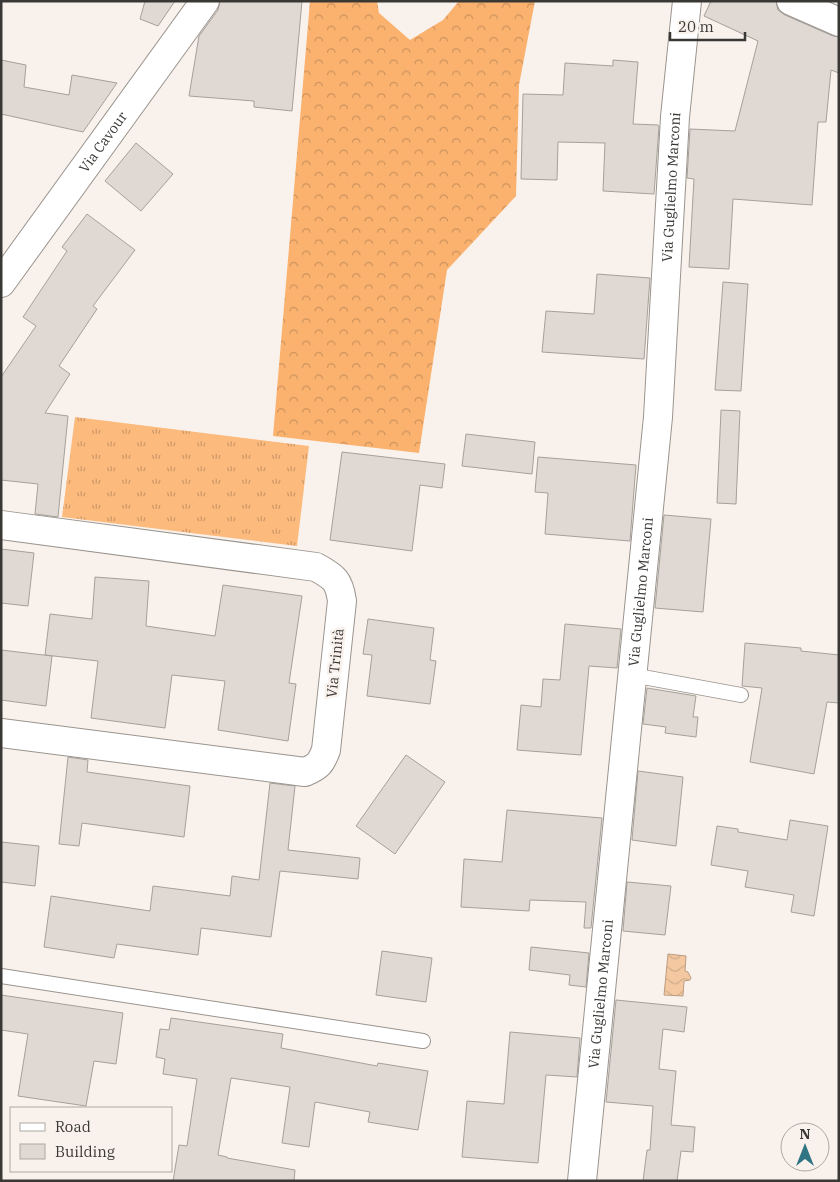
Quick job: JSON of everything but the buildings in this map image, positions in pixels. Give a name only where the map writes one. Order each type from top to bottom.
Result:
[{"type":"street","name":"Via Cavour","points":[[1,283],[205,1]]},
{"type":"street","name":"Via Guglielmo Marconi","points":[[582,1181],[658,417],[675,116],[687,1]]},
{"type":"street","points":[[791,1],[839,22]]},
{"type":"street","name":"Via Trinità","points":[[1,525],[316,567],[334,576],[340,588],[342,601],[326,750],[322,762],[305,772],[1,733]]},
{"type":"lane","points":[[632,675],[741,695]]},
{"type":"lane","points":[[1,976],[423,1041]]},
{"type":"green space","points":[[310,1],[377,1],[379,13],[410,40],[443,20],[459,1],[535,1],[519,85],[516,196],[447,270],[419,453],[273,436]]},
{"type":"green space","points":[[75,417],[309,446],[297,546],[62,517]]},
{"type":"water","points":[[668,954],[686,956],[685,971],[688,972],[691,978],[684,981],[683,996],[664,995]]}]
